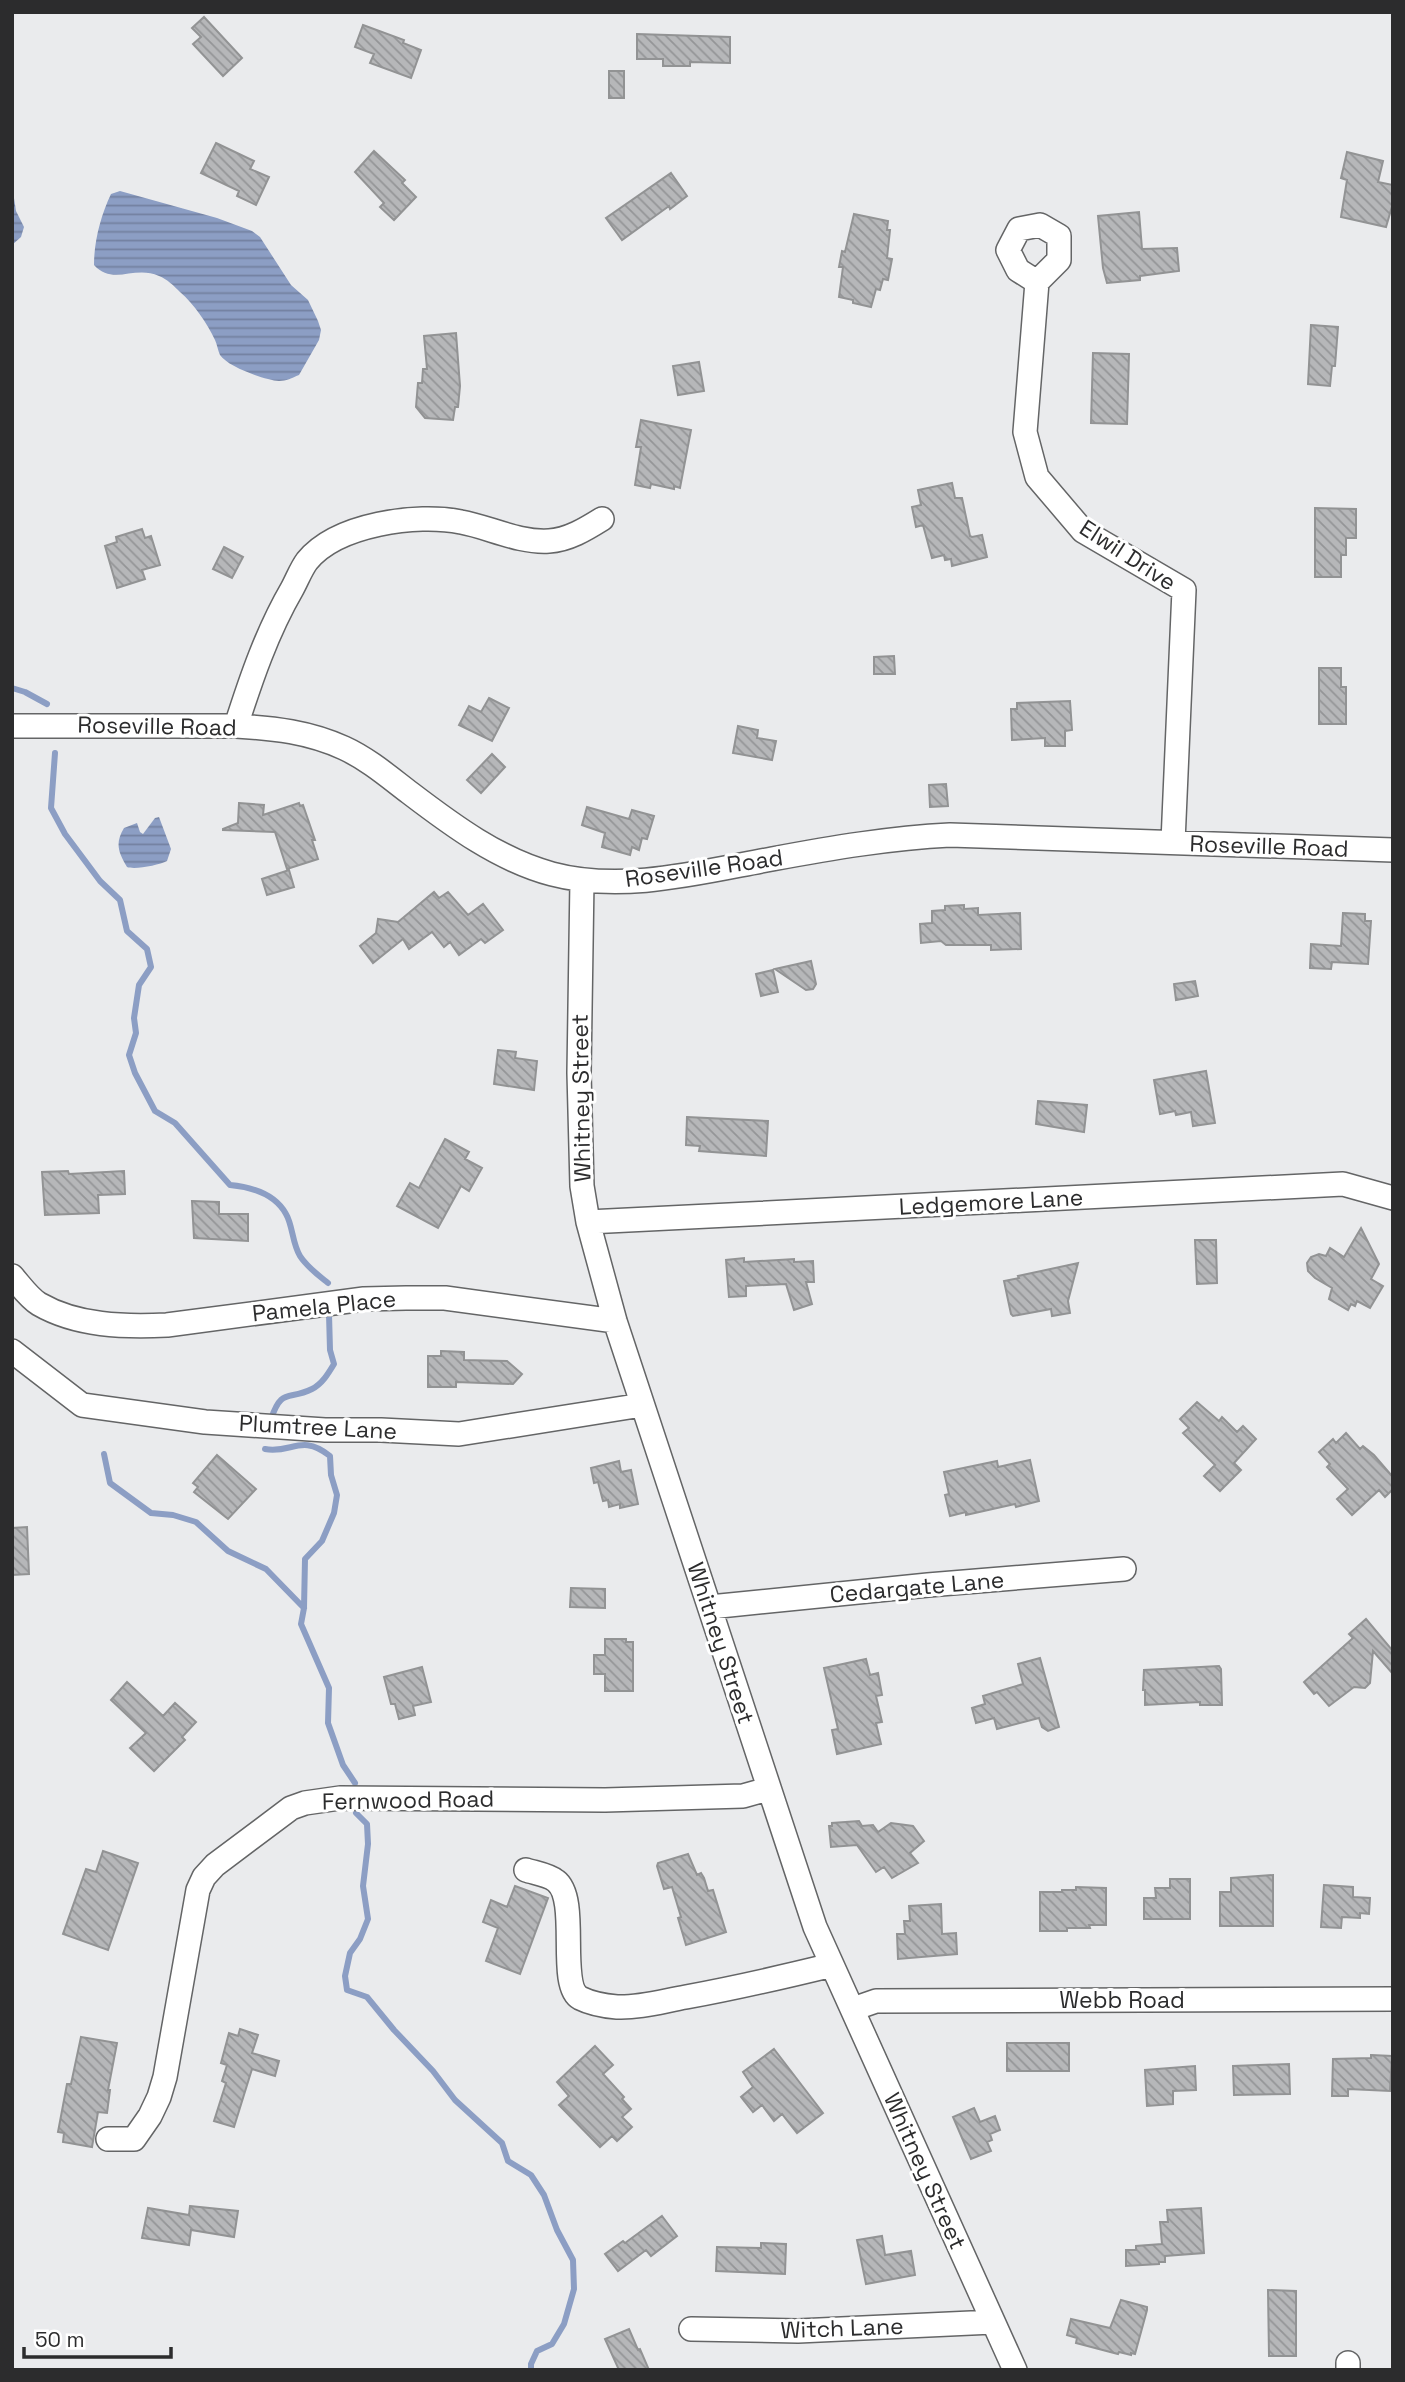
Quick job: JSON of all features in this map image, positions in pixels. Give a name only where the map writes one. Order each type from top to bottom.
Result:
[{"type":"street","name":"Elwil Drive","points":[[1037,282],[1025,432],[1037,477],[1083,531],[1184,590],[1173,842]]},
{"type":"street","points":[[236,726],[252,675],[285,601],[308,560],[342,534],[405,519],[459,521],[519,537],[549,541],[579,533],[602,519]]},
{"type":"street","name":"Roseville Road","points":[[12,726],[236,726],[311,735],[347,749],[471,837],[513,859],[550,874],[582,880],[620,881],[664,877],[851,844],[908,837],[988,836],[1393,850]]},
{"type":"street","name":"Whitney Street","points":[[582,880],[582,1186],[588,1222],[615,1321],[807,1907],[1014,2370]]},
{"type":"street","name":"Ledgemore Lane","points":[[588,1222],[1343,1184],[1393,1198]]},
{"type":"street","name":"Pamela Place","points":[[12,1276],[37,1303],[70,1318],[140,1326],[167,1325],[364,1299],[406,1297],[445,1298],[615,1321]]},
{"type":"street","name":"Plumtree Lane","points":[[12,1351],[82,1405],[205,1422],[325,1430],[459,1434],[642,1405]]},
{"type":"street","name":"Cedargate Lane","points":[[710,1607],[1124,1569]]},
{"type":"street","name":"Fernwood Road","points":[[108,2139],[134,2139],[159,2097],[179,2005],[198,1890],[204,1877],[233,1850],[291,1808],[305,1802],[340,1798],[605,1800],[743,1796],[768,1789]]},
{"type":"street","points":[[526,1870],[556,1880],[562,1887],[569,1934],[570,1984],[578,1997],[594,2003],[617,2007],[635,2006],[734,1988],[832,1965]]},
{"type":"street","name":"Webb Road","points":[[853,2009],[876,2001],[1393,1999]]},
{"type":"street","name":"Witch Lane","points":[[691,2329],[798,2331],[993,2322]]},
{"type":"water","points":[[12,185],[16,211],[24,227],[21,237],[12,245]]},
{"type":"water","points":[[120,191],[217,218],[252,231],[260,237],[291,285],[308,300],[321,330],[319,340],[299,375],[279,381],[238,368],[224,360],[200,314],[168,281],[150,273],[109,274],[94,265],[104,211],[111,194]]},
{"type":"water","points":[[159,817],[171,849],[167,861],[147,867],[127,867],[119,848],[119,838],[124,828],[137,823],[143,834],[155,818]]},
{"type":"building","points":[[204,17],[242,58],[223,76],[193,44],[201,37],[192,28]]},
{"type":"building","points":[[363,25],[404,40],[403,43],[421,50],[411,78],[370,63],[374,54],[355,47]]},
{"type":"building","points":[[637,34],[730,37],[730,63],[690,62],[690,66],[663,66],[663,59],[637,59]]},
{"type":"building","points":[[609,71],[624,71],[624,98],[609,98]]},
{"type":"building","points":[[216,143],[254,161],[250,169],[269,177],[256,205],[237,196],[239,191],[201,173]]},
{"type":"building","points":[[374,151],[405,180],[402,183],[416,197],[394,220],[380,207],[384,203],[355,172]]},
{"type":"building","points":[[1347,152],[1383,161],[1378,182],[1393,185],[1393,203],[1386,227],[1341,217],[1347,180],[1341,178]]},
{"type":"building","points":[[671,173],[687,196],[622,240],[606,218]]},
{"type":"building","points":[[1139,212],[1142,249],[1177,248],[1179,271],[1140,276],[1140,280],[1107,283],[1098,216]]},
{"type":"building","points":[[854,214],[888,221],[887,230],[890,230],[887,258],[892,259],[888,280],[883,279],[880,290],[876,289],[871,307],[839,297],[843,267],[839,267]]},
{"type":"building","points":[[1311,325],[1338,327],[1335,366],[1332,366],[1330,386],[1308,384]]},
{"type":"building","points":[[456,333],[460,386],[458,407],[455,407],[453,420],[425,418],[416,407],[418,383],[422,383],[423,369],[427,369],[424,336]]},
{"type":"building","points":[[1093,353],[1129,354],[1127,424],[1091,423]]},
{"type":"building","points":[[699,362],[704,391],[678,395],[673,366]]},
{"type":"building","points":[[641,420],[691,430],[680,488],[635,485],[641,447],[636,447]]},
{"type":"building","points":[[952,483],[955,498],[962,498],[970,536],[982,535],[987,557],[952,566],[951,559],[945,560],[944,555],[932,558],[923,525],[916,527],[912,507],[921,505],[918,490]]},
{"type":"building","points":[[1315,508],[1356,509],[1356,538],[1346,538],[1346,555],[1341,555],[1341,577],[1315,577]]},
{"type":"building","points":[[142,529],[145,538],[151,536],[160,565],[142,570],[145,579],[117,588],[105,546],[117,542],[116,537]]},
{"type":"building","points":[[224,547],[243,557],[232,578],[213,569]]},
{"type":"building","points":[[894,656],[895,674],[874,674],[874,657]]},
{"type":"building","points":[[1319,668],[1341,668],[1341,687],[1346,687],[1346,724],[1319,724]]},
{"type":"building","points":[[489,698],[509,708],[492,741],[459,725],[469,706],[481,712]]},
{"type":"building","points":[[1070,701],[1072,730],[1065,731],[1065,746],[1045,746],[1045,738],[1012,740],[1011,709],[1017,709],[1017,703]]},
{"type":"building","points":[[738,726],[758,730],[757,738],[776,741],[772,760],[733,753]]},
{"type":"building","points":[[492,754],[505,767],[481,793],[467,780]]},
{"type":"building","points":[[946,784],[948,806],[930,807],[929,785]]},
{"type":"building","points":[[239,803],[264,805],[263,815],[299,803],[300,806],[303,805],[315,840],[312,840],[318,859],[287,869],[275,832],[223,830],[238,823]]},
{"type":"building","points":[[587,807],[629,819],[632,810],[654,816],[647,839],[642,838],[639,850],[632,847],[630,855],[602,847],[605,833],[582,825]]},
{"type":"building","points":[[289,870],[294,887],[267,895],[262,879]]},
{"type":"building","points":[[434,892],[439,898],[448,892],[468,915],[483,904],[503,930],[485,943],[481,939],[459,955],[450,942],[444,947],[432,932],[409,949],[403,939],[373,963],[360,946],[376,933],[378,919],[398,922]]},
{"type":"building","points":[[964,905],[964,909],[978,908],[978,915],[1020,913],[1021,949],[991,950],[991,945],[946,945],[941,941],[921,943],[920,924],[932,923],[932,911],[945,910],[945,906]]},
{"type":"building","points":[[1343,913],[1365,914],[1365,921],[1371,921],[1368,964],[1332,962],[1331,969],[1310,968],[1311,944],[1341,946]]},
{"type":"building","points":[[811,961],[816,984],[813,989],[806,990],[775,969]]},
{"type":"building","points":[[773,970],[778,992],[761,996],[756,974]]},
{"type":"building","points":[[1195,981],[1198,996],[1176,1000],[1174,984]]},
{"type":"building","points":[[498,1050],[516,1052],[515,1058],[537,1061],[534,1090],[494,1084]]},
{"type":"building","points":[[1206,1071],[1215,1123],[1193,1126],[1191,1112],[1160,1114],[1154,1080]]},
{"type":"building","points":[[1038,1101],[1087,1105],[1084,1132],[1036,1124]]},
{"type":"building","points":[[687,1117],[768,1121],[766,1156],[699,1151],[700,1146],[686,1145]]},
{"type":"building","points":[[445,1139],[469,1152],[465,1159],[482,1168],[469,1191],[461,1186],[438,1228],[397,1206],[410,1183],[419,1188]]},
{"type":"building","points":[[68,1171],[69,1174],[124,1171],[125,1194],[98,1195],[99,1213],[45,1215],[42,1172]]},
{"type":"building","points":[[192,1201],[219,1202],[219,1214],[248,1214],[248,1241],[194,1238]]},
{"type":"building","points":[[1361,1228],[1379,1264],[1371,1279],[1383,1286],[1370,1308],[1357,1301],[1355,1306],[1351,1304],[1348,1310],[1329,1299],[1332,1288],[1308,1271],[1307,1263],[1311,1257],[1319,1254],[1326,1256],[1330,1248],[1344,1257]]},
{"type":"building","points":[[1195,1240],[1216,1240],[1217,1283],[1197,1284]]},
{"type":"building","points":[[744,1258],[744,1262],[794,1259],[794,1262],[813,1261],[814,1282],[806,1282],[812,1304],[794,1310],[786,1284],[746,1286],[746,1296],[729,1297],[726,1260]]},
{"type":"building","points":[[1078,1263],[1068,1301],[1070,1313],[1052,1316],[1051,1309],[1013,1316],[1011,1314],[1004,1281]]},
{"type":"building","points":[[441,1351],[464,1352],[464,1360],[507,1361],[522,1374],[513,1384],[456,1382],[456,1387],[428,1387],[428,1356],[441,1356]]},
{"type":"building","points":[[1197,1402],[1219,1421],[1222,1417],[1237,1432],[1243,1426],[1256,1439],[1234,1463],[1241,1470],[1220,1491],[1204,1476],[1215,1465],[1183,1433],[1189,1428],[1180,1419]]},
{"type":"building","points":[[1346,1433],[1360,1449],[1363,1446],[1374,1455],[1393,1477],[1393,1489],[1385,1497],[1379,1490],[1352,1515],[1337,1499],[1348,1489],[1327,1467],[1330,1464],[1319,1452],[1333,1439],[1336,1443]]},
{"type":"building","points":[[217,1455],[256,1489],[228,1519],[194,1492],[198,1487],[193,1483]]},
{"type":"building","points":[[1030,1460],[1039,1501],[950,1516],[945,1495],[949,1494],[944,1472],[997,1461],[998,1467]]},
{"type":"building","points":[[619,1461],[621,1472],[631,1470],[638,1504],[620,1508],[620,1504],[609,1507],[608,1500],[603,1501],[598,1482],[594,1483],[591,1468]]},
{"type":"building","points":[[27,1527],[29,1574],[12,1575],[12,1528]]},
{"type":"building","points":[[571,1588],[605,1589],[605,1608],[570,1607]]},
{"type":"building","points":[[1366,1619],[1393,1651],[1393,1674],[1373,1651],[1370,1683],[1365,1688],[1354,1687],[1329,1706],[1304,1682],[1353,1638],[1349,1634]]},
{"type":"building","points":[[605,1639],[626,1639],[626,1642],[633,1642],[633,1691],[605,1691],[605,1674],[594,1674],[594,1655],[605,1655]]},
{"type":"building","points":[[1040,1658],[1059,1727],[1048,1731],[1042,1727],[1039,1718],[997,1729],[994,1718],[976,1723],[972,1708],[985,1704],[983,1696],[1023,1684],[1018,1664]]},
{"type":"building","points":[[866,1659],[870,1675],[878,1673],[882,1695],[876,1696],[882,1722],[876,1723],[881,1744],[837,1754],[832,1730],[838,1729],[824,1668]]},
{"type":"building","points":[[1219,1666],[1222,1705],[1200,1705],[1200,1702],[1145,1705],[1144,1670]]},
{"type":"building","points":[[422,1667],[431,1702],[413,1706],[415,1715],[399,1719],[395,1704],[391,1704],[384,1677]]},
{"type":"building","points":[[127,1682],[163,1716],[175,1703],[196,1722],[182,1737],[185,1740],[154,1771],[130,1748],[146,1733],[111,1700]]},
{"type":"building","points":[[859,1821],[862,1826],[873,1825],[878,1832],[891,1823],[913,1826],[924,1841],[910,1853],[918,1863],[892,1878],[884,1867],[876,1872],[857,1845],[831,1847],[829,1826],[832,1826],[832,1823]]},
{"type":"building","points":[[103,1851],[138,1863],[108,1950],[63,1934],[86,1869],[96,1872]]},
{"type":"building","points":[[688,1854],[697,1875],[701,1873],[704,1878],[708,1891],[713,1890],[726,1932],[686,1945],[672,1887],[664,1889],[657,1866],[658,1863]]},
{"type":"building","points":[[1273,1875],[1273,1926],[1220,1926],[1220,1892],[1231,1892],[1231,1878]]},
{"type":"building","points":[[1170,1879],[1190,1879],[1190,1919],[1144,1919],[1144,1898],[1156,1898],[1155,1888],[1170,1888]]},
{"type":"building","points":[[1324,1885],[1353,1887],[1353,1897],[1370,1898],[1369,1914],[1360,1913],[1360,1918],[1342,1917],[1341,1928],[1321,1927]]},
{"type":"building","points":[[515,1886],[548,1898],[520,1974],[486,1961],[498,1928],[483,1922],[491,1900],[507,1907]]},
{"type":"building","points":[[1076,1887],[1106,1888],[1106,1925],[1067,1928],[1067,1931],[1040,1931],[1040,1892],[1062,1892],[1076,1890]]},
{"type":"building","points":[[941,1904],[942,1934],[956,1933],[957,1954],[898,1959],[897,1934],[905,1934],[904,1921],[910,1921],[909,1906]]},
{"type":"building","points":[[240,2029],[258,2035],[252,2053],[279,2061],[275,2076],[252,2069],[234,2127],[214,2121],[226,2083],[222,2081],[227,2065],[221,2063],[229,2033],[238,2036]]},
{"type":"building","points":[[81,2037],[117,2043],[108,2090],[107,2113],[98,2112],[92,2147],[63,2142],[64,2133],[58,2132],[67,2084],[71,2084]]},
{"type":"building","points":[[1007,2043],[1069,2043],[1069,2071],[1007,2071]]},
{"type":"building","points":[[595,2046],[613,2065],[603,2074],[631,2109],[622,2117],[632,2127],[617,2141],[612,2136],[600,2147],[559,2105],[569,2096],[557,2082]]},
{"type":"building","points":[[774,2049],[823,2113],[797,2133],[782,2114],[774,2121],[762,2105],[753,2112],[741,2097],[753,2087],[743,2072]]},
{"type":"building","points":[[1371,2055],[1392,2056],[1390,2091],[1348,2089],[1348,2096],[1332,2096],[1333,2059],[1371,2058]]},
{"type":"building","points":[[1289,2064],[1290,2094],[1234,2095],[1233,2066]]},
{"type":"building","points":[[1195,2066],[1196,2090],[1173,2091],[1173,2104],[1147,2106],[1145,2070]]},
{"type":"building","points":[[974,2108],[980,2122],[995,2116],[1000,2130],[990,2134],[992,2140],[987,2142],[991,2151],[971,2159],[953,2117]]},
{"type":"building","points":[[190,2206],[238,2211],[234,2237],[191,2230],[189,2245],[142,2238],[148,2208],[189,2215]]},
{"type":"building","points":[[1201,2208],[1204,2253],[1165,2256],[1165,2262],[1159,2264],[1126,2266],[1126,2250],[1136,2250],[1136,2246],[1162,2244],[1160,2222],[1168,2222],[1167,2210]]},
{"type":"building","points":[[662,2216],[677,2236],[651,2256],[646,2250],[618,2271],[605,2254]]},
{"type":"building","points":[[882,2236],[885,2255],[911,2251],[915,2275],[866,2284],[857,2240]]},
{"type":"building","points":[[761,2243],[786,2244],[785,2274],[716,2271],[717,2247],[761,2248]]},
{"type":"building","points":[[1268,2290],[1296,2291],[1296,2356],[1269,2356]]},
{"type":"building","points":[[1121,2300],[1147,2307],[1135,2354],[1118,2354],[1076,2343],[1077,2338],[1067,2335],[1071,2319],[1110,2328]]},
{"type":"building","points":[[629,2329],[649,2370],[619,2370],[605,2339]]},
{"type":"waterway","points":[[12,688],[47,704]]},
{"type":"waterway","points":[[55,753],[51,808],[65,834],[100,881],[120,900],[127,931],[147,949],[151,967],[139,985],[134,1018],[136,1033],[129,1055],[135,1073],[155,1111],[175,1123],[230,1185],[262,1193],[276,1201],[288,1219],[300,1256],[328,1283]]},
{"type":"waterway","points":[[271,1419],[282,1399],[316,1387],[334,1364],[330,1350],[329,1314]]},
{"type":"waterway","points":[[265,1449],[304,1445],[320,1449],[330,1456],[331,1475],[337,1495],[334,1513],[322,1541],[305,1559],[301,1624],[329,1688],[328,1723],[343,1765],[355,1783]]},
{"type":"waterway","points":[[104,1454],[110,1483],[151,1513],[173,1515],[196,1522],[228,1551],[266,1569],[304,1608]]},
{"type":"waterway","points":[[356,1813],[367,1824],[368,1844],[363,1886],[368,1919],[360,1939],[350,1953],[345,1976],[347,1990],[367,1997],[433,2071],[455,2100],[502,2143],[508,2161],[531,2175],[544,2195],[557,2230],[573,2260],[574,2289],[564,2324],[552,2344],[537,2351],[531,2370]]}]
